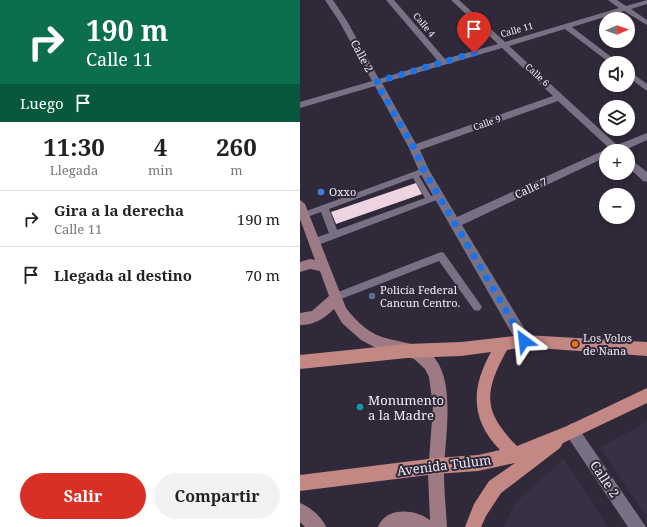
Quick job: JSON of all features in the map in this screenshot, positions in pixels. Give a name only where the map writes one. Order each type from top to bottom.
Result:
[{"type":"main road","points":[[302,210],[341,310],[348,321],[362,334],[378,344],[407,350],[421,355],[432,367],[437,378],[439,421],[436,466],[439,527]]},
{"type":"main road","points":[[300,267],[310,264],[325,267]]},
{"type":"main road","points":[[300,319],[313,318],[320,314],[336,297]]},
{"type":"main road","points":[[300,362],[407,350],[461,349],[524,341],[647,349]]},
{"type":"main road","points":[[502,345],[489,367],[484,381],[482,397],[484,411],[491,425],[502,443],[515,455]]},
{"type":"main road","name":"Avenida Tulum","points":[[300,483],[436,466],[478,463],[515,455],[572,431],[647,395]]},
{"type":"main road","points":[[473,527],[480,510],[495,487],[572,431]]},
{"type":"main road","points":[[300,511],[318,527]]},
{"type":"main road","points":[[386,527],[400,518],[410,519],[425,527]]},
{"type":"street","name":"Calle 2","points":[[328,0],[343,21],[414,148],[419,172],[434,198],[455,223],[524,341]]},
{"type":"street","name":"Calle 4","points":[[390,0],[443,62]]},
{"type":"street","points":[[456,1],[468,0]]},
{"type":"street","points":[[612,0],[647,23]]},
{"type":"street","name":"Calle 6","points":[[456,1],[560,97],[606,144]]},
{"type":"street","name":"Calle 11","points":[[300,105],[647,2]]},
{"type":"street","points":[[566,26],[606,56]]},
{"type":"street","points":[[635,79],[647,88]]},
{"type":"street","name":"Calle 9","points":[[414,148],[560,97]]},
{"type":"street","name":"Calle 7","points":[[629,144],[647,136]]},
{"type":"street","name":"Calle 7","points":[[455,223],[599,157]]},
{"type":"street","points":[[635,167],[647,178]]},
{"type":"street","name":"Calle 2","points":[[572,431],[638,527]]},
{"type":"lane","points":[[302,210],[324,208],[419,172]]},
{"type":"lane","points":[[315,242],[434,198]]},
{"type":"lane","points":[[324,208],[334,235]]},
{"type":"lane","points":[[336,297],[441,256],[477,307]]},
{"type":"shaded area","points":[[647,422],[647,518],[600,448]]},
{"type":"shaded area","points":[[564,459],[608,527],[504,527],[514,504]]},
{"type":"building","points":[[416,183],[422,194],[336,224],[331,212]]},
{"type":"place","name":"Oxxo","points":[[321,192]]},
{"type":"place","name":"Policía Federal Cancun Centro.","points":[[372,296]]},
{"type":"place","name":"Los Volos de Nana","points":[[575,344]]},
{"type":"place","name":"Monumento a la Madre","points":[[360,407]]},
{"type":"route","points":[[474,53],[376,82],[414,148],[424,171],[524,341]]}]
